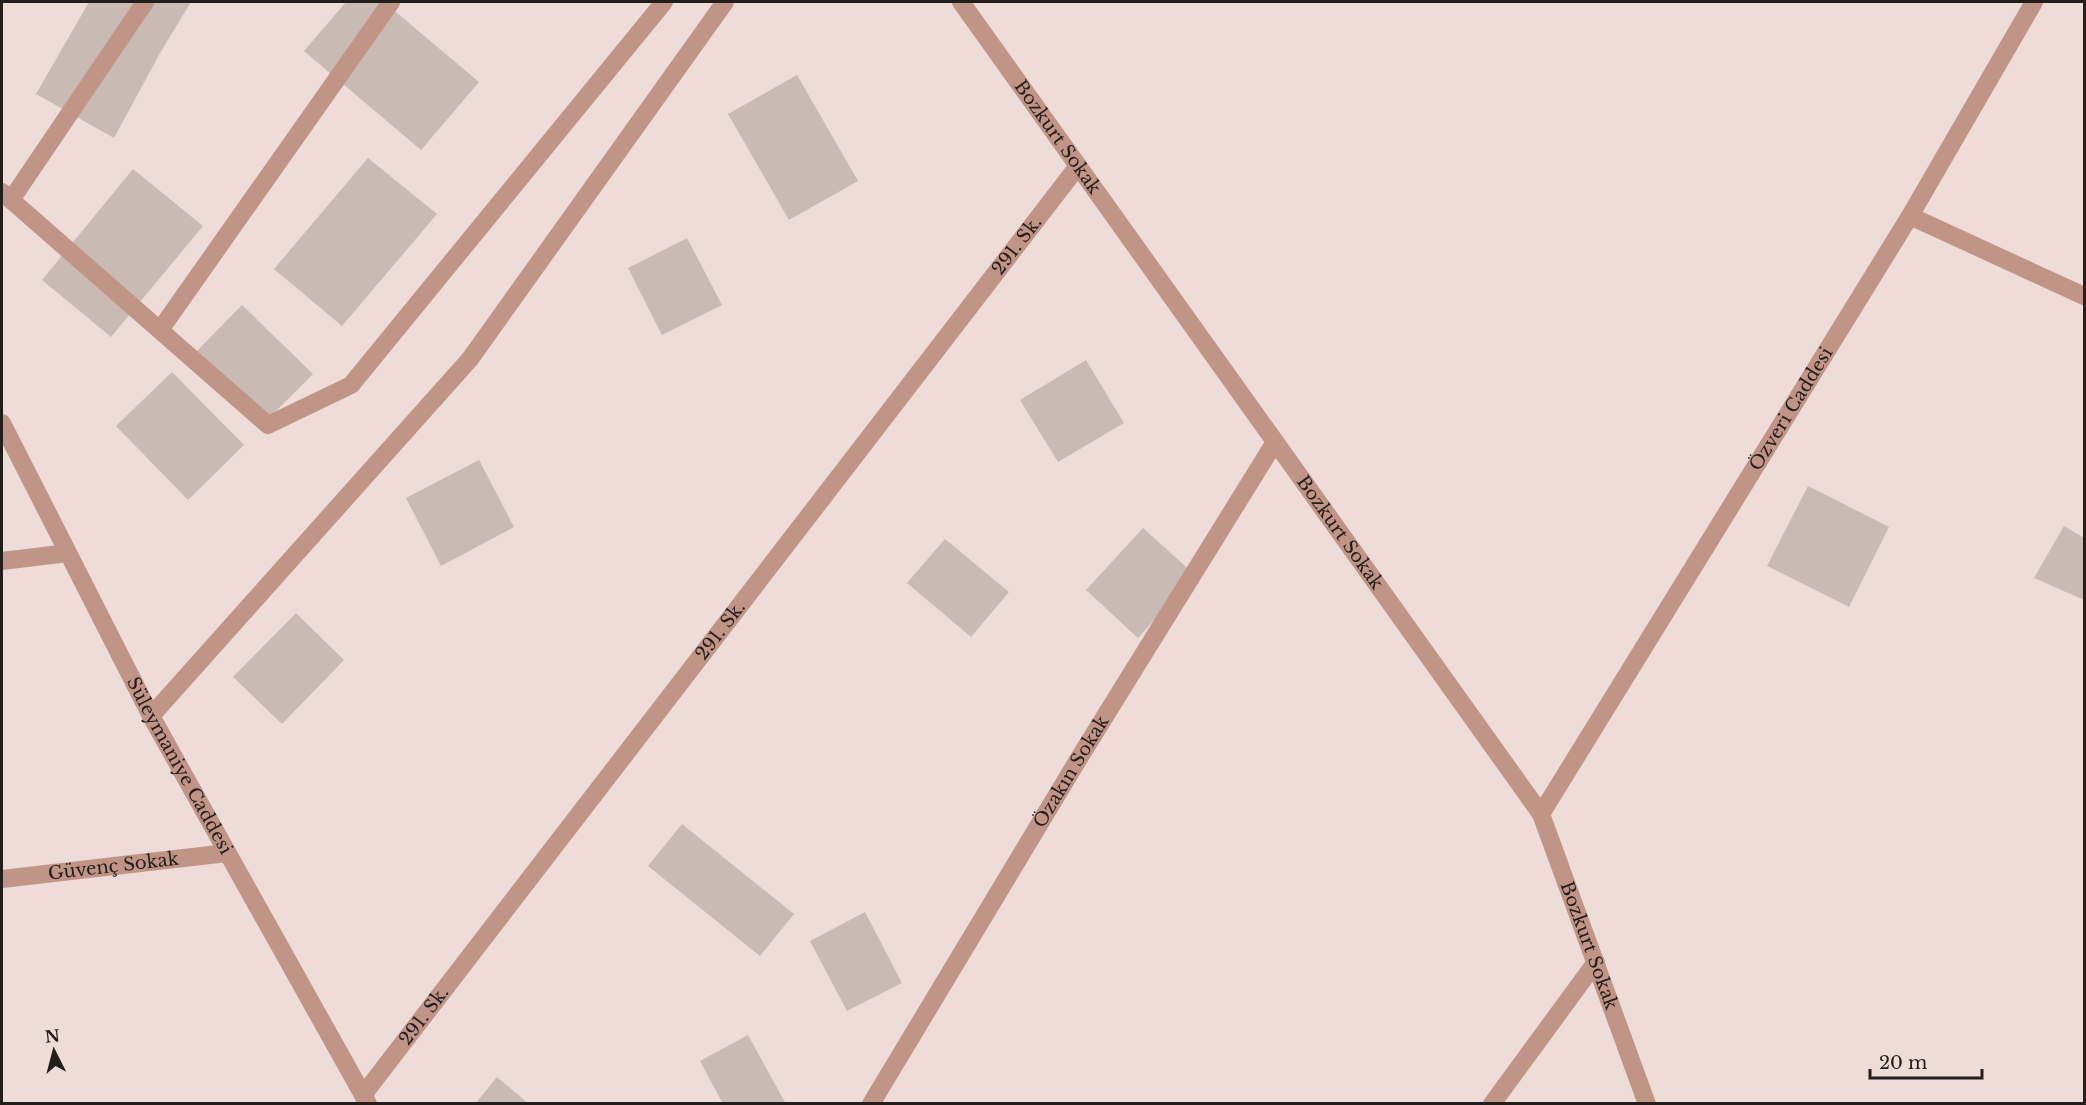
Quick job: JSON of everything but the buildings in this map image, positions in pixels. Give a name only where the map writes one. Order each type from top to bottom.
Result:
[{"type":"street","points":[[145,2],[6,196],[268,425],[351,385],[664,2]]},
{"type":"street","points":[[160,330],[391,2]]},
{"type":"street","points":[[151,716],[470,360],[725,2]]},
{"type":"street","name":"Bozkurt Sokak","points":[[961,2],[1541,814],[1647,1104]]},
{"type":"street","name":"Özveri Caddesi","points":[[1541,814],[1910,216],[2034,2]]},
{"type":"street","name":"291. Sk.","points":[[366,1099],[1078,166]]},
{"type":"street","points":[[1910,216],[2085,296]]},
{"type":"street","name":"Süleymaniye Caddesi","points":[[2,423],[151,716],[366,1099]]},
{"type":"street","name":"Özakın Sokak","points":[[871,1104],[1081,755],[1275,441]]},
{"type":"street","points":[[2,561],[68,553]]},
{"type":"street","name":"Güvenç Sokak","points":[[2,879],[227,853]]},
{"type":"street","points":[[1492,1104],[1596,962]]}]
